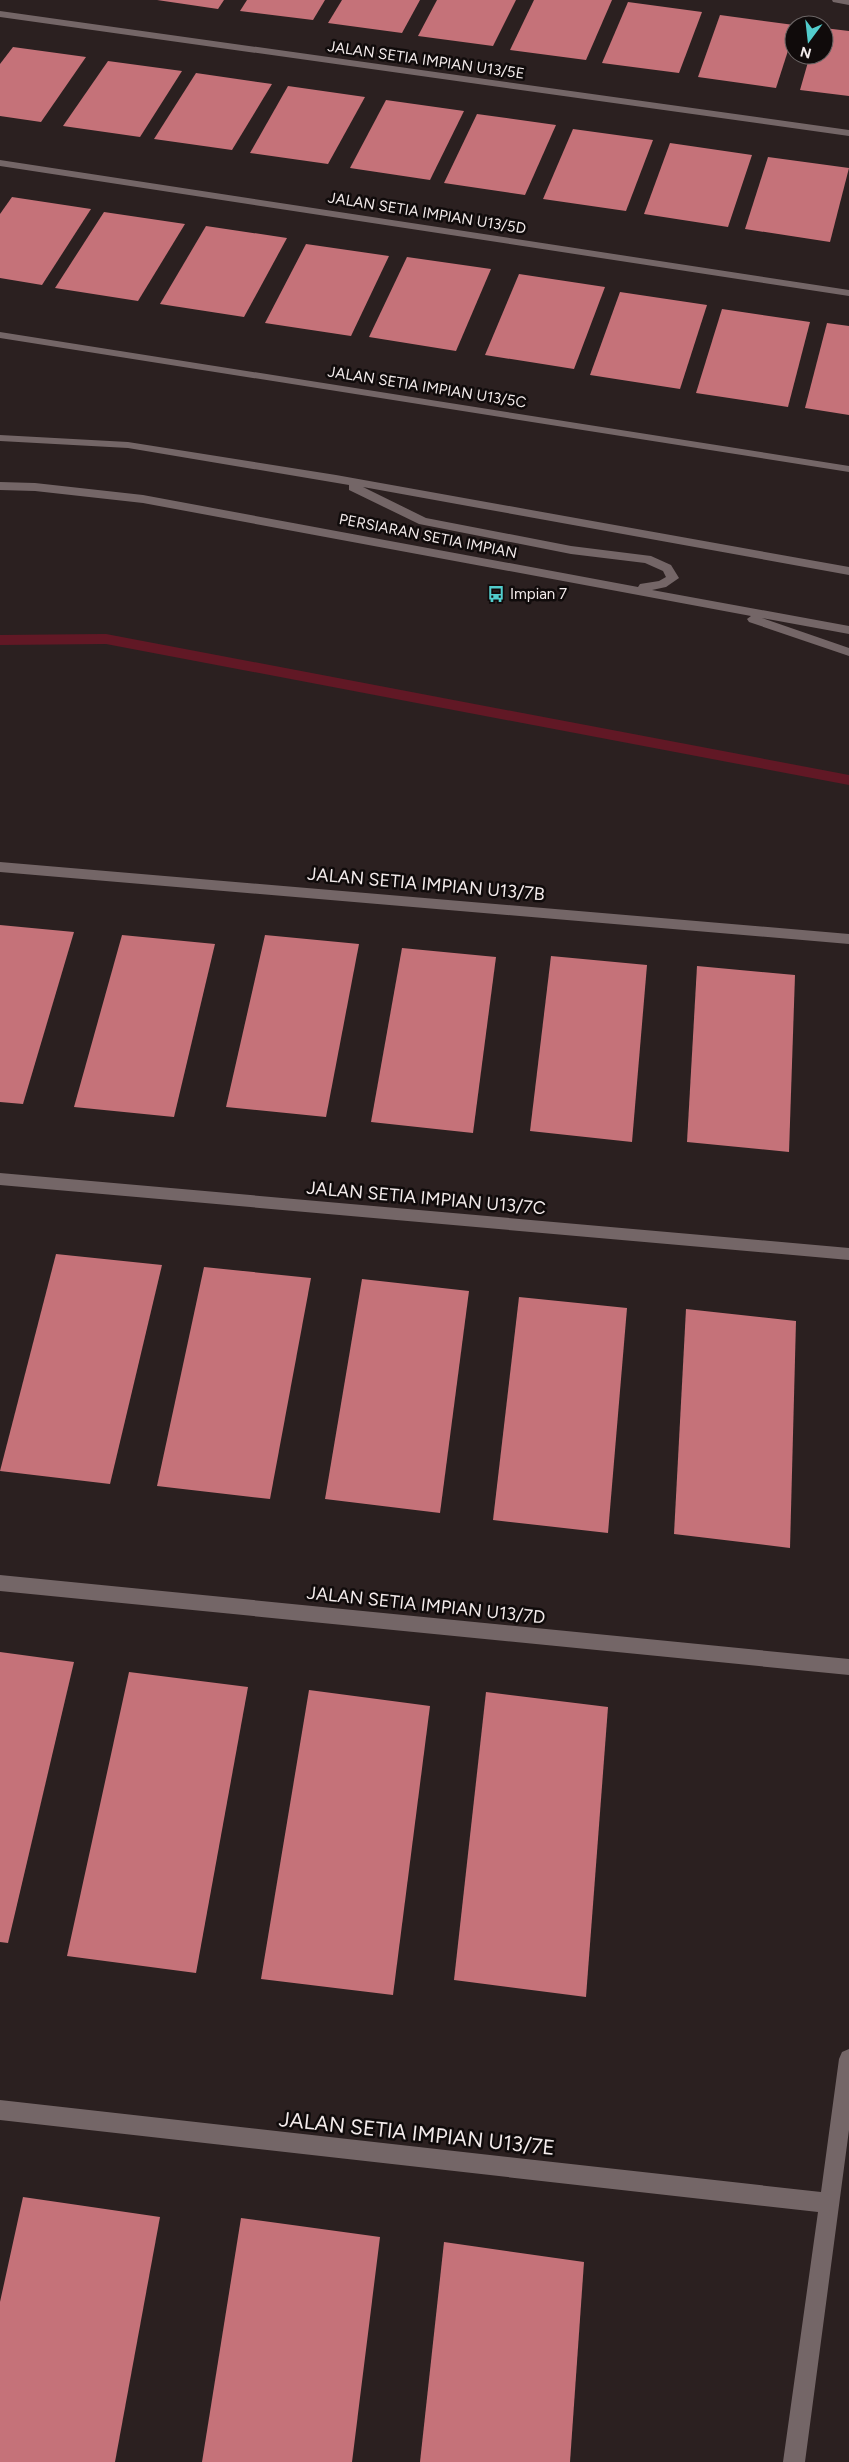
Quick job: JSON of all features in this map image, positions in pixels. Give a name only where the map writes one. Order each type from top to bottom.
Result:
[{"type":"street","points":[[836,0],[849,2]]},
{"type":"street","name":"JALAN SETIA IMPIAN U13/5E","points":[[0,14],[849,133]]},
{"type":"street","name":"JALAN SETIA IMPIAN U13/5D","points":[[0,163],[849,294]]},
{"type":"street","name":"JALAN SETIA IMPIAN U13/5C","points":[[0,335],[849,469]]},
{"type":"street","points":[[0,438],[128,445],[336,479],[849,571]]},
{"type":"street","points":[[336,479],[423,521],[571,550],[648,559],[667,568],[673,578],[662,584],[632,590]]},
{"type":"street","name":"PERSIARAN SETIA IMPIAN","points":[[0,486],[35,487],[143,499],[849,630]]},
{"type":"street","points":[[704,602],[849,652]]},
{"type":"street","name":"JALAN SETIA IMPIAN U13/7B","points":[[0,867],[849,939]]},
{"type":"street","name":"JALAN SETIA IMPIAN U13/7C","points":[[0,1179],[849,1254]]},
{"type":"street","name":"JALAN SETIA IMPIAN U13/7D","points":[[0,1584],[849,1667]]},
{"type":"street","points":[[794,2462],[849,2059]]},
{"type":"street","name":"JALAN SETIA IMPIAN U13/7E","points":[[0,2110],[828,2204]]},
{"type":"building","points":[[157,0],[224,0],[218,9]]},
{"type":"building","points":[[247,0],[325,0],[313,20],[240,11]]},
{"type":"building","points":[[342,0],[420,0],[402,33],[328,23]]},
{"type":"building","points":[[437,0],[516,0],[493,46],[418,36]]},
{"type":"building","points":[[534,0],[612,0],[586,60],[510,50]]},
{"type":"building","points":[[628,2],[702,12],[679,73],[602,63]]},
{"type":"building","points":[[720,15],[784,24],[784,63],[776,88],[698,77]]},
{"type":"building","points":[[834,29],[849,31],[849,96],[800,90],[807,65],[834,65]]},
{"type":"building","points":[[13,47],[86,57],[41,122],[0,116],[0,64]]},
{"type":"building","points":[[108,61],[182,71],[140,137],[63,126]]},
{"type":"building","points":[[196,73],[272,84],[232,150],[154,139]]},
{"type":"building","points":[[288,86],[365,97],[328,164],[250,153]]},
{"type":"building","points":[[386,100],[464,111],[430,180],[350,168]]},
{"type":"building","points":[[477,114],[556,125],[525,195],[444,183]]},
{"type":"building","points":[[573,129],[653,140],[626,211],[543,199]]},
{"type":"building","points":[[670,143],[752,155],[728,227],[644,214]]},
{"type":"building","points":[[768,157],[849,168],[830,242],[745,229]]},
{"type":"building","points":[[12,197],[91,209],[42,285],[0,278],[0,214]]},
{"type":"building","points":[[104,212],[185,224],[138,301],[55,288]]},
{"type":"building","points":[[206,226],[287,238],[244,317],[160,304]]},
{"type":"building","points":[[306,244],[389,256],[351,336],[265,323]]},
{"type":"building","points":[[407,257],[491,269],[456,351],[369,337]]},
{"type":"building","points":[[519,274],[605,287],[574,369],[485,355]]},
{"type":"building","points":[[620,292],[707,305],[680,389],[590,375]]},
{"type":"building","points":[[722,309],[810,322],[788,407],[696,393]]},
{"type":"building","points":[[827,323],[849,326],[849,415],[805,408]]},
{"type":"building","points":[[0,925],[74,932],[23,1104],[0,1102]]},
{"type":"building","points":[[122,935],[215,944],[174,1117],[74,1107]]},
{"type":"building","points":[[265,935],[359,944],[326,1117],[226,1107]]},
{"type":"building","points":[[402,948],[496,957],[473,1133],[371,1122]]},
{"type":"building","points":[[551,956],[647,965],[632,1142],[530,1131]]},
{"type":"building","points":[[697,966],[795,975],[789,1152],[687,1142]]},
{"type":"building","points":[[56,1254],[162,1265],[110,1484],[0,1471]]},
{"type":"building","points":[[204,1267],[311,1278],[270,1499],[157,1486]]},
{"type":"building","points":[[362,1279],[469,1291],[440,1513],[325,1499]]},
{"type":"building","points":[[519,1297],[627,1308],[608,1533],[493,1520]]},
{"type":"building","points":[[686,1309],[796,1321],[790,1548],[674,1534]]},
{"type":"building","points":[[0,1652],[74,1662],[8,1943],[0,1942]]},
{"type":"building","points":[[129,1672],[248,1687],[196,1973],[67,1956]]},
{"type":"building","points":[[309,1690],[430,1706],[393,1995],[261,1979]]},
{"type":"building","points":[[486,1692],[608,1707],[586,1997],[454,1980]]},
{"type":"building","points":[[23,2197],[160,2217],[115,2462],[0,2462],[0,2302]]},
{"type":"building","points":[[241,2218],[380,2237],[352,2462],[202,2462]]},
{"type":"building","points":[[444,2242],[584,2262],[570,2462],[420,2462]]},
{"type":"waterway","points":[[0,640],[106,639],[849,780]]},
{"type":"place","name":"Impian 7","points":[[496,594]]}]
